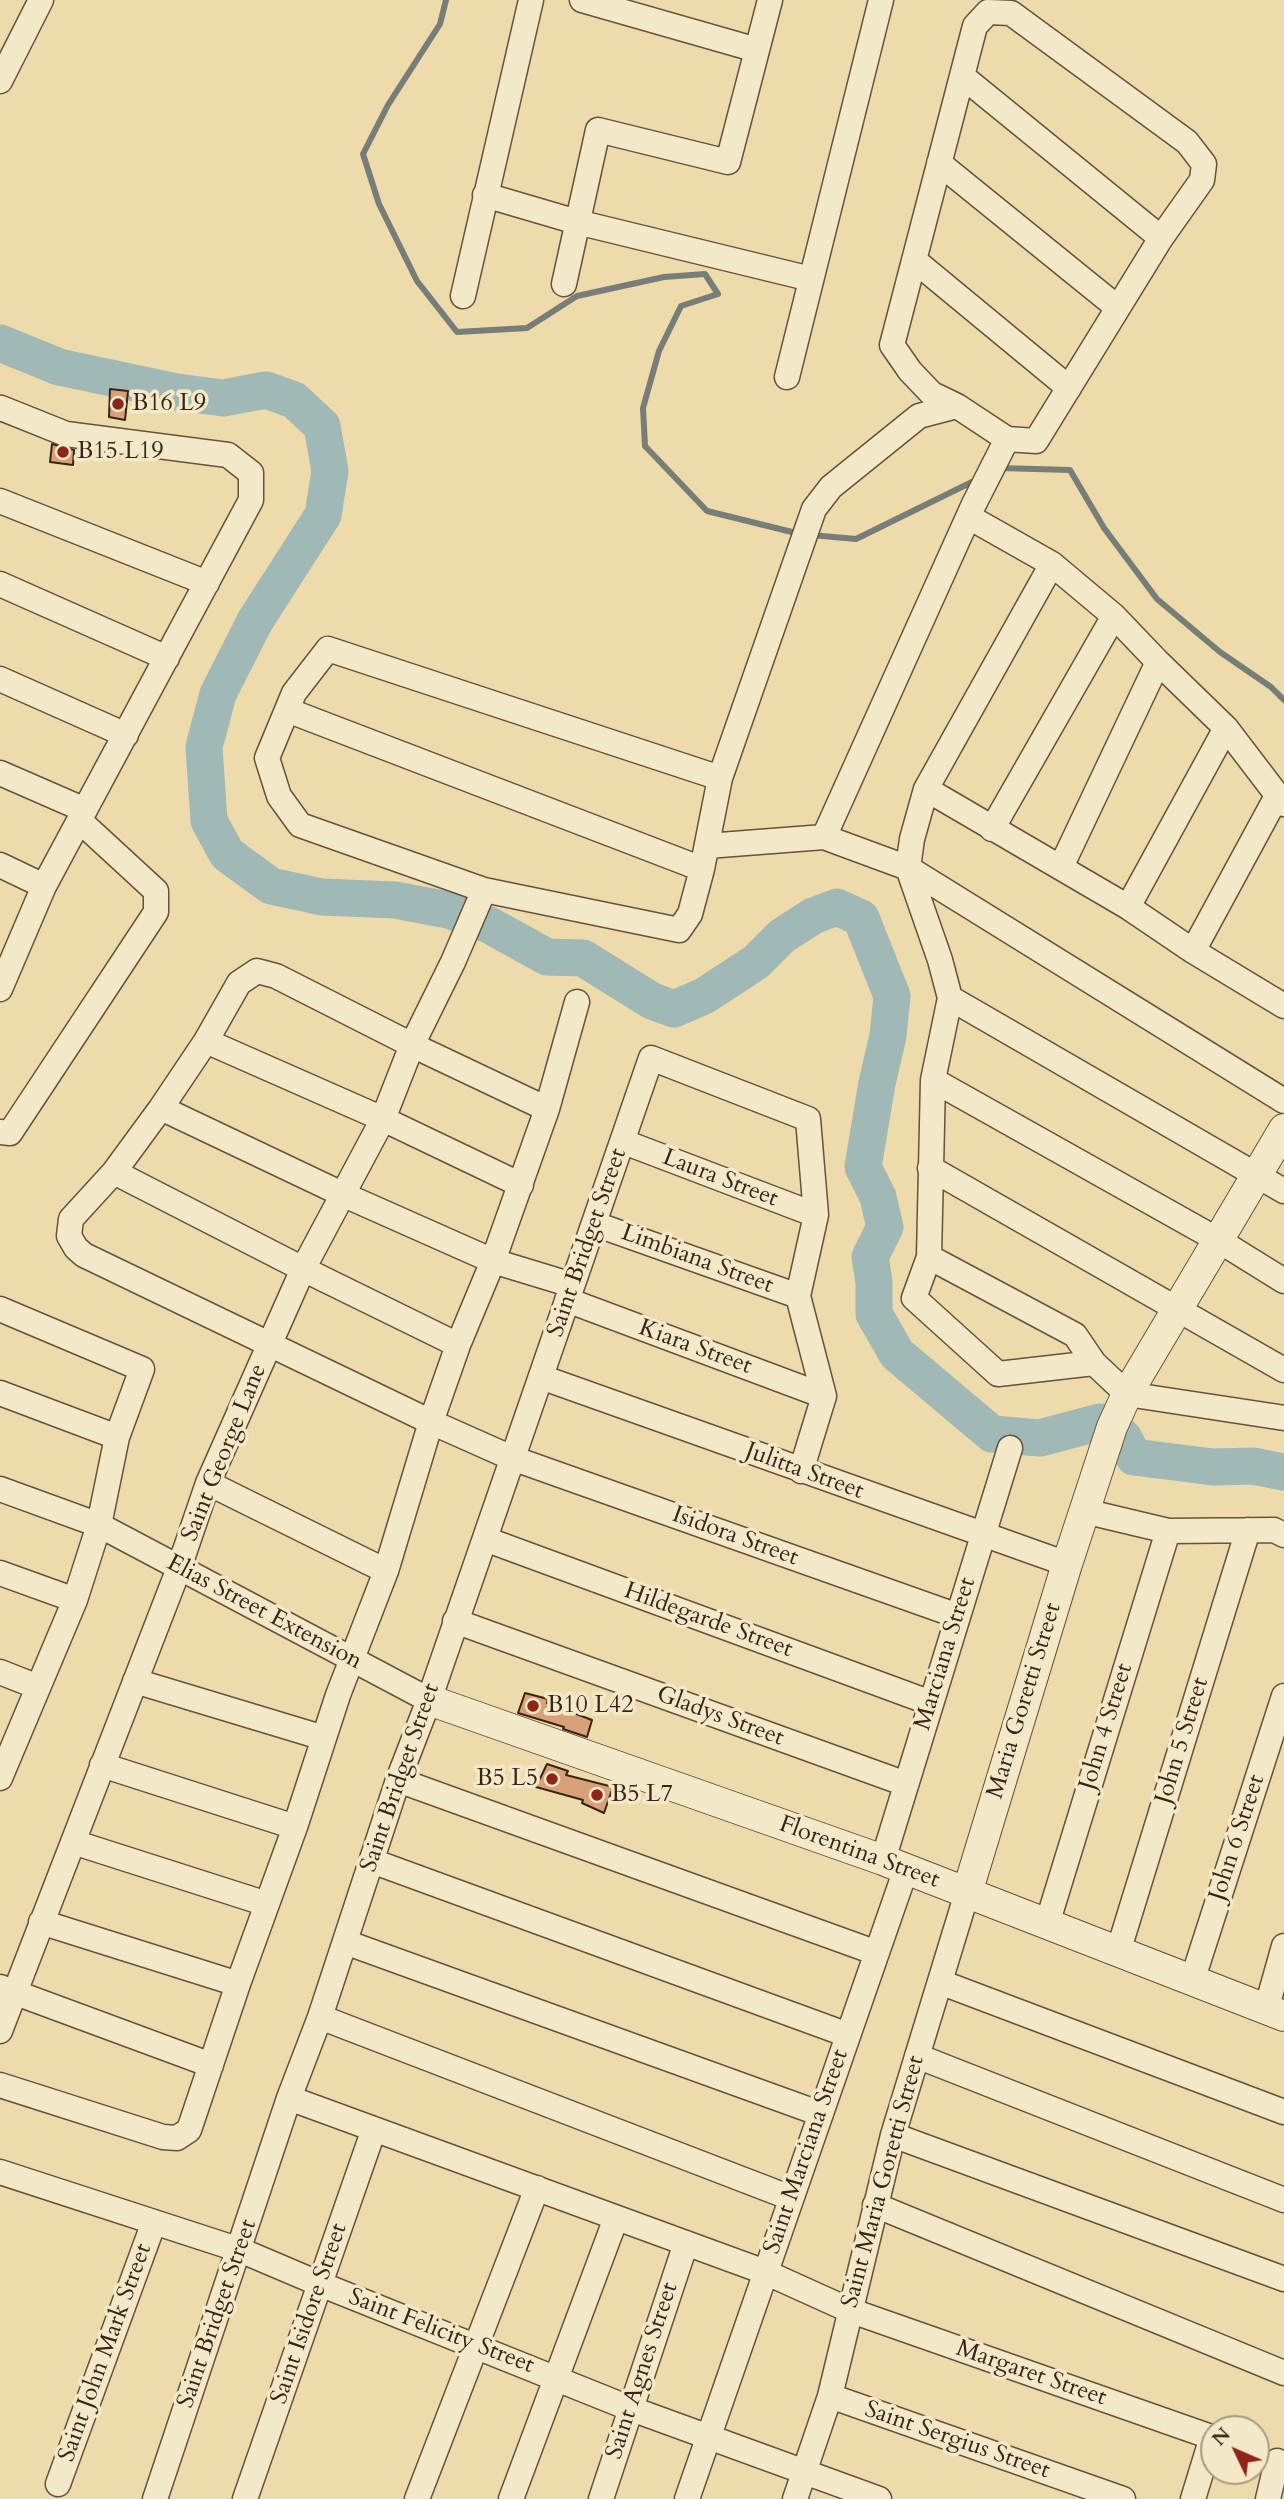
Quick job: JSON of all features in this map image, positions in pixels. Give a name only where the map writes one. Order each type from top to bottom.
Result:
[{"type":"street","points":[[0,81],[41,0]]},
{"type":"street","points":[[463,296],[531,0]]},
{"type":"street","points":[[582,0],[757,50]]},
{"type":"street","points":[[564,284],[598,130],[728,162],[770,0]]},
{"type":"street","points":[[787,377],[881,0]]},
{"type":"street","points":[[988,12],[1011,13],[1187,142],[1204,164],[1202,180],[1161,238],[1036,441],[1007,439],[957,406],[932,394],[910,371],[892,345],[962,76],[975,26],[988,12]]},
{"type":"street","points":[[962,76],[1161,238]]},
{"type":"street","points":[[939,163],[1118,307]]},
{"type":"street","points":[[485,195],[577,222],[811,279]]},
{"type":"street","points":[[914,260],[1069,388]]},
{"type":"street","points":[[720,778],[328,649],[294,693],[267,758],[279,796],[300,825],[482,895],[679,930],[690,914],[705,857],[720,778],[814,509],[831,487],[919,416],[957,406]]},
{"type":"street","points":[[0,409],[66,434],[228,455],[251,473],[251,500],[44,886],[0,989]]},
{"type":"street","points":[[824,837],[1007,439]]},
{"type":"street","points":[[0,501],[206,583]]},
{"type":"street","points":[[969,517],[1052,564],[1114,616],[1226,728],[1281,800],[1193,951]]},
{"type":"street","points":[[1052,564],[926,789],[912,839],[908,868],[940,960],[950,998],[933,1080],[929,1257],[914,1298],[998,1374],[1094,1363]]},
{"type":"street","points":[[0,584],[167,658]]},
{"type":"street","points":[[992,829],[1114,616]]},
{"type":"street","points":[[1061,867],[1158,662]]},
{"type":"street","points":[[0,678],[125,735]]},
{"type":"street","points":[[287,710],[705,857],[824,837],[908,868],[1284,1101]]},
{"type":"street","points":[[1128,907],[1226,728]]},
{"type":"street","points":[[0,773],[83,815],[156,891],[156,912],[10,1133],[0,1132]]},
{"type":"street","points":[[926,789],[1128,907],[1193,951],[1284,1006]]},
{"type":"street","points":[[0,865],[44,886]]},
{"type":"street","name":"Saint George Lane","points":[[0,2031],[7,1989],[41,1922],[73,1842],[179,1567],[208,1483],[303,1269],[383,1119],[412,1045],[482,895]]},
{"type":"street","name":"Isidora Street","points":[[412,1045],[276,976],[257,971],[239,983],[206,1041],[161,1108],[114,1172],[71,1219],[69,1237],[79,1252],[431,1422],[512,1458],[958,1616]]},
{"type":"street","points":[[950,998],[1284,1191]]},
{"type":"street","points":[[0,2085],[163,2137],[177,2138],[189,2130],[324,1738],[386,1571],[431,1422],[458,1345],[521,1185],[547,1109],[577,1002]]},
{"type":"street","points":[[206,1041],[383,1119],[521,1185]]},
{"type":"street","points":[[412,1045],[547,1109]]},
{"type":"street","name":"Saint Bridget Street","points":[[155,2499],[398,1780],[429,1700],[651,1058],[808,1119],[816,1215]]},
{"type":"street","points":[[933,1080],[1218,1240],[1284,1281]]},
{"type":"street","name":"Kiara Street","points":[[161,1108],[342,1194],[493,1261],[824,1396]]},
{"type":"street","name":"Maria Goretti Street","points":[[967,1893],[1067,1564],[1112,1427],[1127,1394],[1284,1129]]},
{"type":"street","name":"Laura Street","points":[[624,1142],[816,1215]]},
{"type":"street","points":[[930,1168],[1284,1370]]},
{"type":"street","points":[[114,1172],[458,1345]]},
{"type":"street","points":[[801,1471],[824,1396],[798,1296],[816,1215]]},
{"type":"street","name":"Limbiana Street","points":[[595,1224],[798,1296]]},
{"type":"street","points":[[929,1257],[1075,1335],[1094,1363],[1127,1394],[1284,1418]]},
{"type":"street","points":[[0,1309],[142,1369],[117,1437],[99,1525],[75,1600],[2,1768]]},
{"type":"street","name":"Julitta Street","points":[[541,1377],[1067,1564]]},
{"type":"street","points":[[0,1393],[117,1437]]},
{"type":"street","name":"Marciana Street","points":[[895,1864],[906,1784],[1010,1448]]},
{"type":"street","points":[[208,1483],[386,1571]]},
{"type":"street","name":"Elias Street Extension","points":[[0,1489],[99,1525],[429,1700]]},
{"type":"street","points":[[1084,1511],[1168,1531],[1274,1530],[1284,1535]]},
{"type":"street","name":"John 5 Street","points":[[1118,1952],[1248,1530]]},
{"type":"street","name":"John 4 Street","points":[[1047,1924],[1168,1531]]},
{"type":"street","name":"Hildegarde Street","points":[[485,1539],[931,1703]]},
{"type":"street","points":[[0,1573],[75,1600]]},
{"type":"street","name":"Gladys Street","points":[[455,1621],[906,1784]]},
{"type":"street","points":[[0,1672],[38,1688]]},
{"type":"street","points":[[135,1681],[324,1738]]},
{"type":"street","name":"John 6 Street","points":[[1192,1980],[1284,1696]]},
{"type":"street","name":"Florentina Street","points":[[429,1700],[895,1864],[1275,2013]]},
{"type":"street","points":[[102,1765],[295,1827]]},
{"type":"street","points":[[398,1780],[877,1953]]},
{"type":"street","points":[[73,1842],[267,1904]]},
{"type":"street","points":[[372,1861],[848,2035]]},
{"type":"street","name":"Saint Marciana Street","points":[[687,2499],[877,1953],[895,1864]]},
{"type":"street","name":"Saint Maria Goretti Street","points":[[795,2499],[830,2396],[893,2135],[967,1893]]},
{"type":"street","points":[[41,1922],[238,1984]]},
{"type":"street","points":[[345,1942],[821,2114]]},
{"type":"street","points":[[1275,2013],[1284,1946]]},
{"type":"street","points":[[940,1982],[1284,2112]]},
{"type":"street","points":[[7,1989],[211,2065]]},
{"type":"street","points":[[320,2017],[792,2198]]},
{"type":"street","points":[[917,2056],[1284,2200]]},
{"type":"street","name":"Margaret Street","points":[[289,2098],[765,2272],[849,2310],[1200,2433]]},
{"type":"street","name":"Saint Isidore Street","points":[[245,2499],[374,2129]]},
{"type":"street","points":[[893,2135],[1284,2280]]},
{"type":"street","name":"Saint Felicity Street","points":[[0,2172],[240,2249],[320,2284],[629,2408],[879,2499]]},
{"type":"street","points":[[417,2499],[478,2347],[537,2188]]},
{"type":"street","points":[[875,2205],[1284,2372]]},
{"type":"street","points":[[511,2499],[616,2218]]},
{"type":"street","name":"Saint John Mark Street","points":[[58,2484],[154,2222]]},
{"type":"street","name":"Saint Agnes Street","points":[[601,2499],[629,2408],[686,2243]]},
{"type":"street","name":"Saint Sergius Street","points":[[830,2396],[1124,2499]]},
{"type":"street","points":[[1268,2499],[1272,2459]]},
{"type":"street","points":[[1194,2499],[1200,2480]]},
{"type":"building","name":"B16 L9","points":[[110,389],[128,391],[125,420],[109,417]]},
{"type":"building","name":"B15 L19","points":[[52,444],[74,450],[73,465],[50,462]]},
{"type":"building","points":[[525,1693],[548,1699],[547,1703],[592,1720],[587,1737],[518,1713]]},
{"type":"building","points":[[547,1764],[568,1771],[566,1775],[613,1787],[604,1813],[582,1803],[583,1800],[536,1787]]},
{"type":"waterway","points":[[446,0],[440,24],[388,105],[363,154],[379,204],[417,281],[457,332],[527,328],[577,296],[664,277],[705,274],[718,294],[681,306],[659,351],[643,408],[645,446],[707,511],[800,534]]},
{"type":"waterway","points":[[0,343],[59,367],[177,392],[223,398],[266,390],[294,400],[322,426],[330,471],[323,515],[255,621],[218,694],[204,747],[209,821],[227,854],[271,886],[322,897],[395,900],[448,910],[489,925],[547,957],[583,958],[652,1001],[674,1009],[704,996],[756,962],[782,936],[813,916],[837,907],[861,918],[892,996],[888,1036],[863,1167],[878,1197],[885,1227],[870,1257],[874,1282],[874,1314],[897,1354],[992,1434],[1040,1438],[1100,1422],[1123,1437],[1134,1457],[1213,1467],[1253,1466],[1284,1472]]},
{"type":"waterway","points":[[1000,468],[1070,470],[1104,528],[1157,599],[1220,652],[1271,687],[1284,700]]},
{"type":"waterway","points":[[811,535],[856,539],[978,479]]},
{"type":"place","name":"B16 L9","points":[[118,404]]},
{"type":"place","name":"B15 L19","points":[[63,452]]},
{"type":"place","name":"B10 L42","points":[[533,1706]]},
{"type":"place","name":"B5 L5","points":[[552,1779]]},
{"type":"place","name":"B5 L7","points":[[597,1795]]}]
